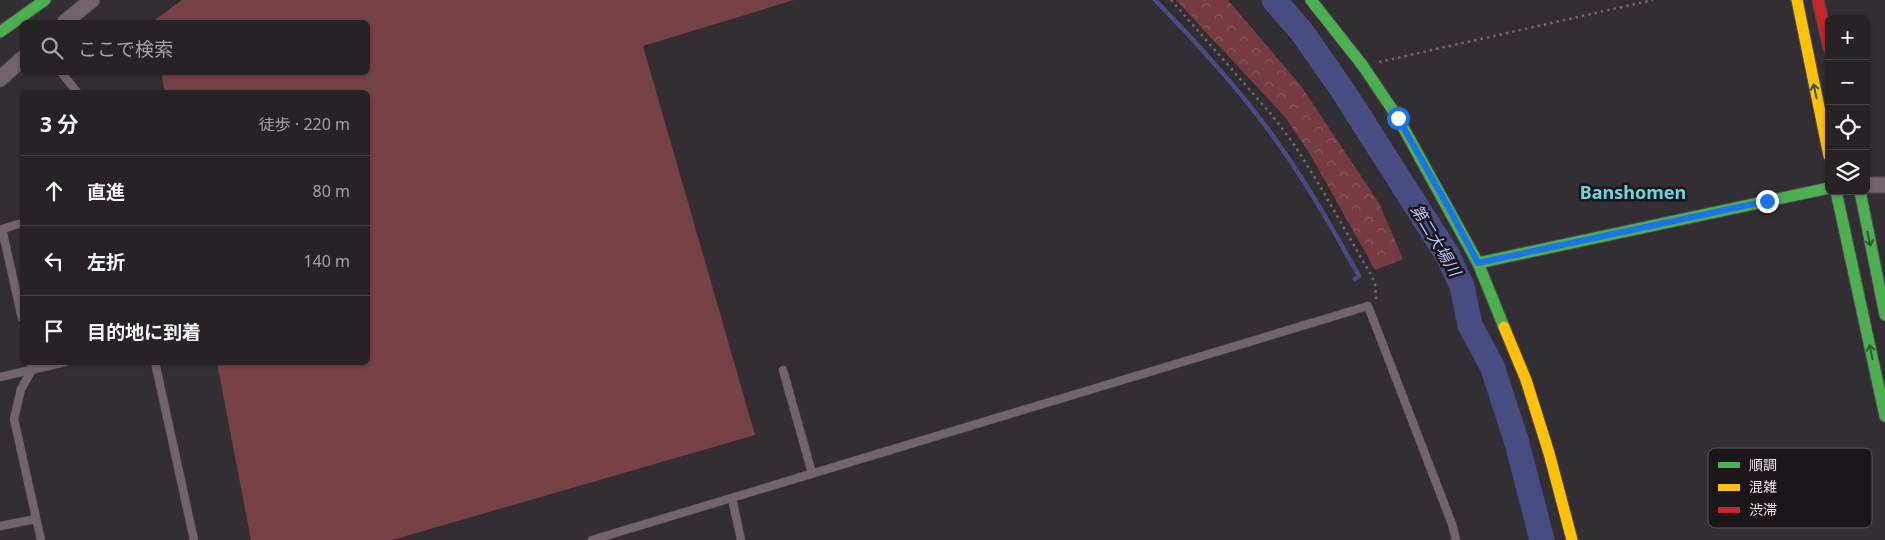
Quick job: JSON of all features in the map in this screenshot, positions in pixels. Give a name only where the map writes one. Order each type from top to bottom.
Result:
[{"type":"main road","points":[[0,32],[45,0]]},
{"type":"main road","points":[[1311,0],[1363,66],[1416,150],[1478,263],[1526,380],[1549,454],[1572,540]]},
{"type":"main road","points":[[1796,0],[1828,150]]},
{"type":"main road","points":[[1818,0],[1825,31]]},
{"type":"main road","points":[[1478,263],[1825,189]]},
{"type":"main road","points":[[1837,195],[1885,416]]},
{"type":"main road","points":[[1861,195],[1885,315]]},
{"type":"street","points":[[67,20],[92,0]]},
{"type":"street","points":[[0,78],[20,61]]},
{"type":"street","points":[[1870,185],[1885,185]]},
{"type":"lane","points":[[63,75],[75,90]]},
{"type":"lane","points":[[20,224],[1,229],[20,310]]},
{"type":"lane","points":[[592,540],[1368,306],[1452,524],[1456,540]]},
{"type":"lane","points":[[156,365],[194,540]]},
{"type":"lane","points":[[0,377],[31,366]]},
{"type":"lane","points":[[31,366],[21,390],[14,419],[41,540]]},
{"type":"lane","points":[[783,370],[812,473]]},
{"type":"lane","points":[[732,498],[741,540]]},
{"type":"lane","points":[[0,526],[36,519]]},
{"type":"path","points":[[1171,0],[1271,114],[1293,143],[1375,284],[1376,304]]},
{"type":"path","points":[[1363,66],[1653,0]]},
{"type":"shaded area","points":[[182,0],[794,0],[643,46],[755,435],[392,540],[251,540],[217,365],[370,365],[370,90],[165,90],[161,75],[370,75],[370,20],[155,20]]},
{"type":"green space","points":[[1176,0],[1228,0],[1301,86],[1379,203],[1403,259],[1375,270],[1310,154],[1285,117]]},
{"type":"waterway","points":[[1155,0],[1225,76],[1277,142],[1337,237],[1359,276],[1355,279]]},
{"type":"waterway","name":"第二大場川","points":[[1274,0],[1302,32],[1345,94],[1448,256],[1462,286],[1470,325],[1492,366],[1517,443],[1542,540]]},
{"type":"traffic: fast","points":[[0,32],[45,0]]},
{"type":"traffic: fast","points":[[1311,0],[1363,66],[1398,118],[1478,263],[1504,327]]},
{"type":"traffic: fast","points":[[1478,263],[1825,189]]},
{"type":"traffic: fast","points":[[1837,195],[1885,416]]},
{"type":"traffic: fast","points":[[1861,195],[1885,315]]},
{"type":"traffic: slow","points":[[1797,0],[1828,150]]},
{"type":"traffic: slow","points":[[1504,327],[1526,380],[1549,453],[1572,540]]},
{"type":"traffic: jam","points":[[1818,0],[1825,31]]},
{"type":"district","name":"Banshomen","points":[[1633,193]]},
{"type":"route","points":[[1398,118],[1478,263],[1767,201]]}]
